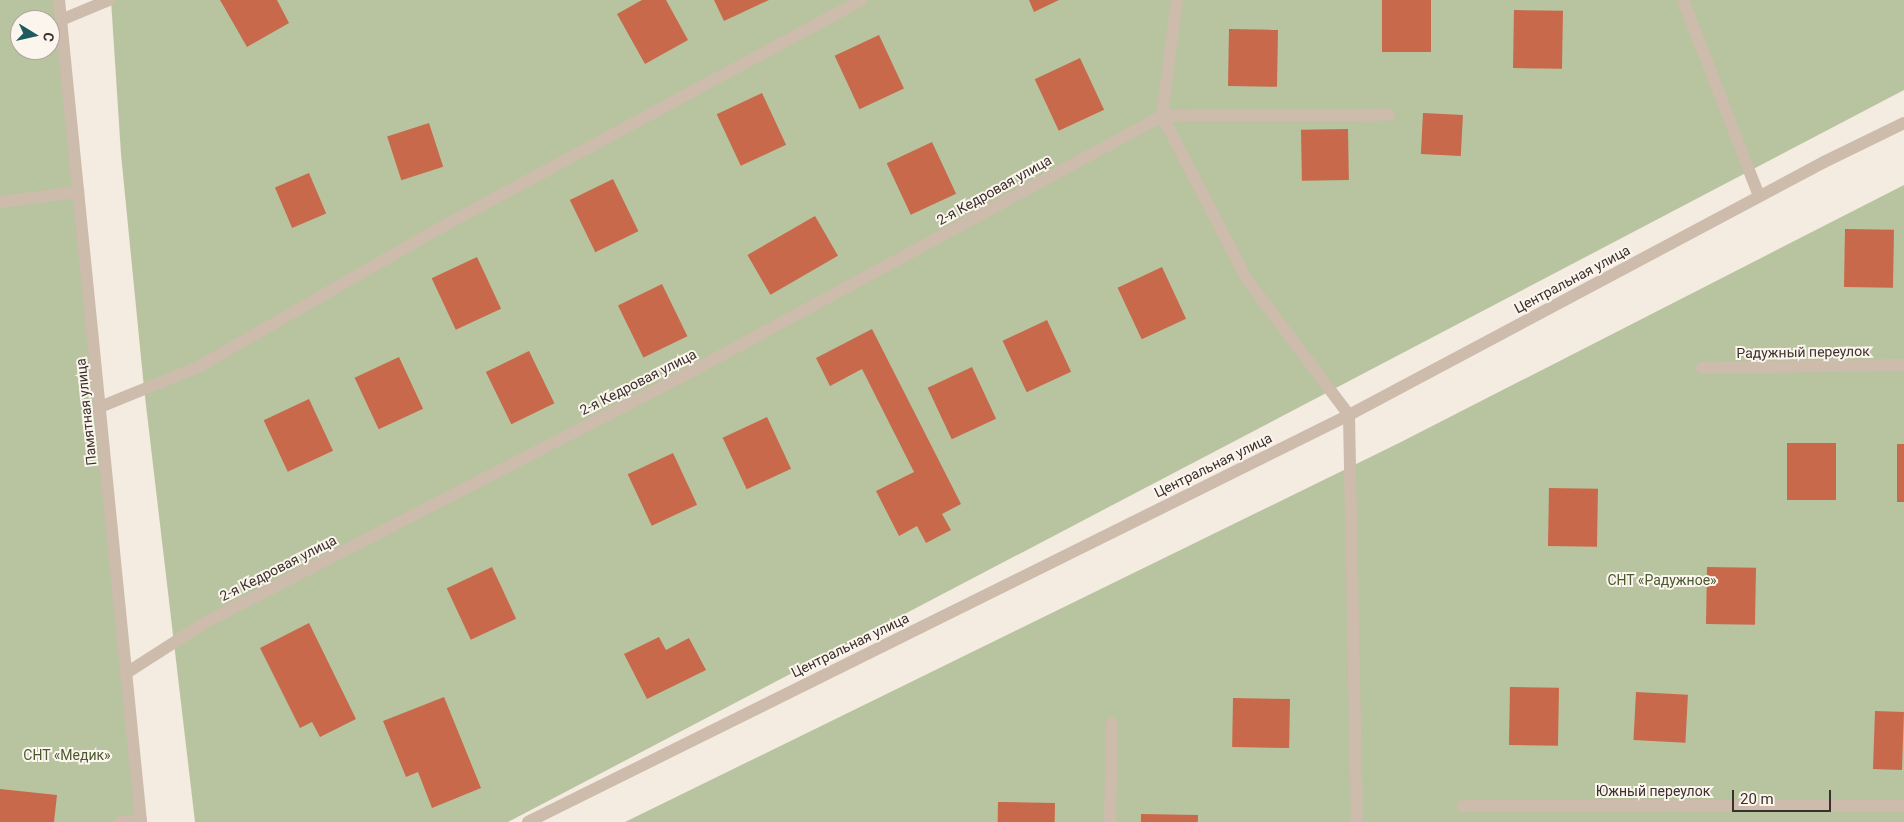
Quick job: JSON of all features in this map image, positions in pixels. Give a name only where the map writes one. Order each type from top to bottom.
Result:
[{"type":"street","name":"Памятная улица","points":[[59,0],[128,672],[141,821]]},
{"type":"street","points":[[62,20],[109,0]]},
{"type":"street","points":[[100,407],[198,367],[438,230],[861,0]]},
{"type":"street","points":[[1177,0],[1162,116],[1248,281],[1349,414],[1357,822]]},
{"type":"street","points":[[1683,0],[1759,196]]},
{"type":"street","points":[[1162,116],[1390,115]]},
{"type":"street","name":"2-я Кедровая улица","points":[[128,672],[206,622],[687,374],[1162,116]]},
{"type":"street","name":"Центральная улица","points":[[528,822],[1349,414],[1759,196],[1904,123]]},
{"type":"street","points":[[0,202],[78,192]]},
{"type":"street","name":"Радужный переулок","points":[[1702,368],[1904,365]]},
{"type":"street","points":[[1110,822],[1112,723]]},
{"type":"street","name":"Южный переулок","points":[[1463,806],[1904,806]]},
{"type":"street","points":[[120,822],[141,821]]},
{"type":"green space","name":"СНТ «Медик»","points":[[0,0],[59,0],[60,10],[10,10],[10,60],[60,60],[60,10],[140,822],[0,822]]},
{"type":"green space","points":[[111,0],[1904,0],[1904,90],[508,822],[195,822],[144,388],[121,154]]},
{"type":"green space","name":"СНТ «Радужное»","points":[[1904,185],[1904,822],[625,822],[1399,443]]},
{"type":"building","points":[[220,0],[277,0],[289,23],[247,47]]},
{"type":"building","points":[[642,0],[666,0],[688,40],[645,64],[617,14]]},
{"type":"building","points":[[714,0],[769,0],[724,21]]},
{"type":"building","points":[[1029,0],[1059,0],[1034,12]]},
{"type":"building","points":[[1382,0],[1431,0],[1431,52],[1382,52]]},
{"type":"building","points":[[1514,10],[1563,11],[1562,69],[1513,68]]},
{"type":"building","points":[[1229,29],[1278,30],[1277,87],[1228,86]]},
{"type":"building","points":[[879,35],[904,88],[860,109],[835,56]]},
{"type":"building","points":[[1080,58],[1104,110],[1059,131],[1035,79]]},
{"type":"building","points":[[762,93],[786,145],[741,166],[717,114]]},
{"type":"building","points":[[1423,113],[1463,115],[1461,156],[1421,154]]},
{"type":"building","points":[[429,123],[443,167],[401,180],[387,137]]},
{"type":"building","points":[[1348,129],[1349,180],[1302,181],[1301,130]]},
{"type":"building","points":[[932,142],[956,194],[911,215],[887,163]]},
{"type":"building","points":[[309,173],[326,214],[292,228],[275,187]]},
{"type":"building","points":[[613,179],[638,231],[595,252],[570,200]]},
{"type":"building","points":[[815,216],[838,256],[770,295],[747,255]]},
{"type":"building","points":[[1845,229],[1894,230],[1893,288],[1844,287]]},
{"type":"building","points":[[477,257],[501,309],[456,330],[432,278]]},
{"type":"building","points":[[1162,267],[1186,319],[1142,339],[1118,288]]},
{"type":"building","points":[[662,284],[687,336],[643,358],[618,305]]},
{"type":"building","points":[[1047,320],[1071,372],[1027,392],[1003,341]]},
{"type":"building","points":[[872,329],[961,504],[942,514],[951,530],[926,543],[917,526],[899,536],[876,491],[914,472],[862,369],[830,386],[816,358]]},
{"type":"building","points":[[529,351],[554,403],[511,424],[486,372]]},
{"type":"building","points":[[399,357],[423,409],[379,429],[355,378]]},
{"type":"building","points":[[972,367],[996,419],[952,439],[928,388]]},
{"type":"building","points":[[309,399],[333,451],[288,472],[264,420]]},
{"type":"building","points":[[767,417],[791,469],[747,489],[723,438]]},
{"type":"building","points":[[1787,443],[1836,443],[1836,500],[1787,500]]},
{"type":"building","points":[[1897,444],[1904,444],[1904,502],[1897,502]]},
{"type":"building","points":[[673,453],[697,505],[652,526],[628,474]]},
{"type":"building","points":[[1549,488],[1598,489],[1597,547],[1548,546]]},
{"type":"building","points":[[492,567],[516,619],[471,640],[447,588]]},
{"type":"building","points":[[1707,567],[1756,568],[1755,625],[1706,624]]},
{"type":"building","points":[[309,623],[356,719],[320,737],[312,722],[300,728],[260,648]]},
{"type":"building","points":[[659,637],[666,650],[689,638],[706,670],[647,699],[624,654]]},
{"type":"building","points":[[1510,687],[1559,688],[1558,746],[1509,745]]},
{"type":"building","points":[[1636,692],[1688,695],[1685,743],[1633,740]]},
{"type":"building","points":[[444,697],[481,788],[432,808],[418,772],[406,777],[383,721]]},
{"type":"building","points":[[1233,698],[1290,699],[1289,748],[1232,747]]},
{"type":"building","points":[[1875,711],[1904,712],[1902,770],[1873,769]]},
{"type":"building","points":[[0,789],[57,795],[54,822],[0,822]]},
{"type":"building","points":[[998,802],[1055,803],[1055,822],[998,822]]},
{"type":"building","points":[[1141,814],[1198,815],[1198,822],[1141,822]]}]
